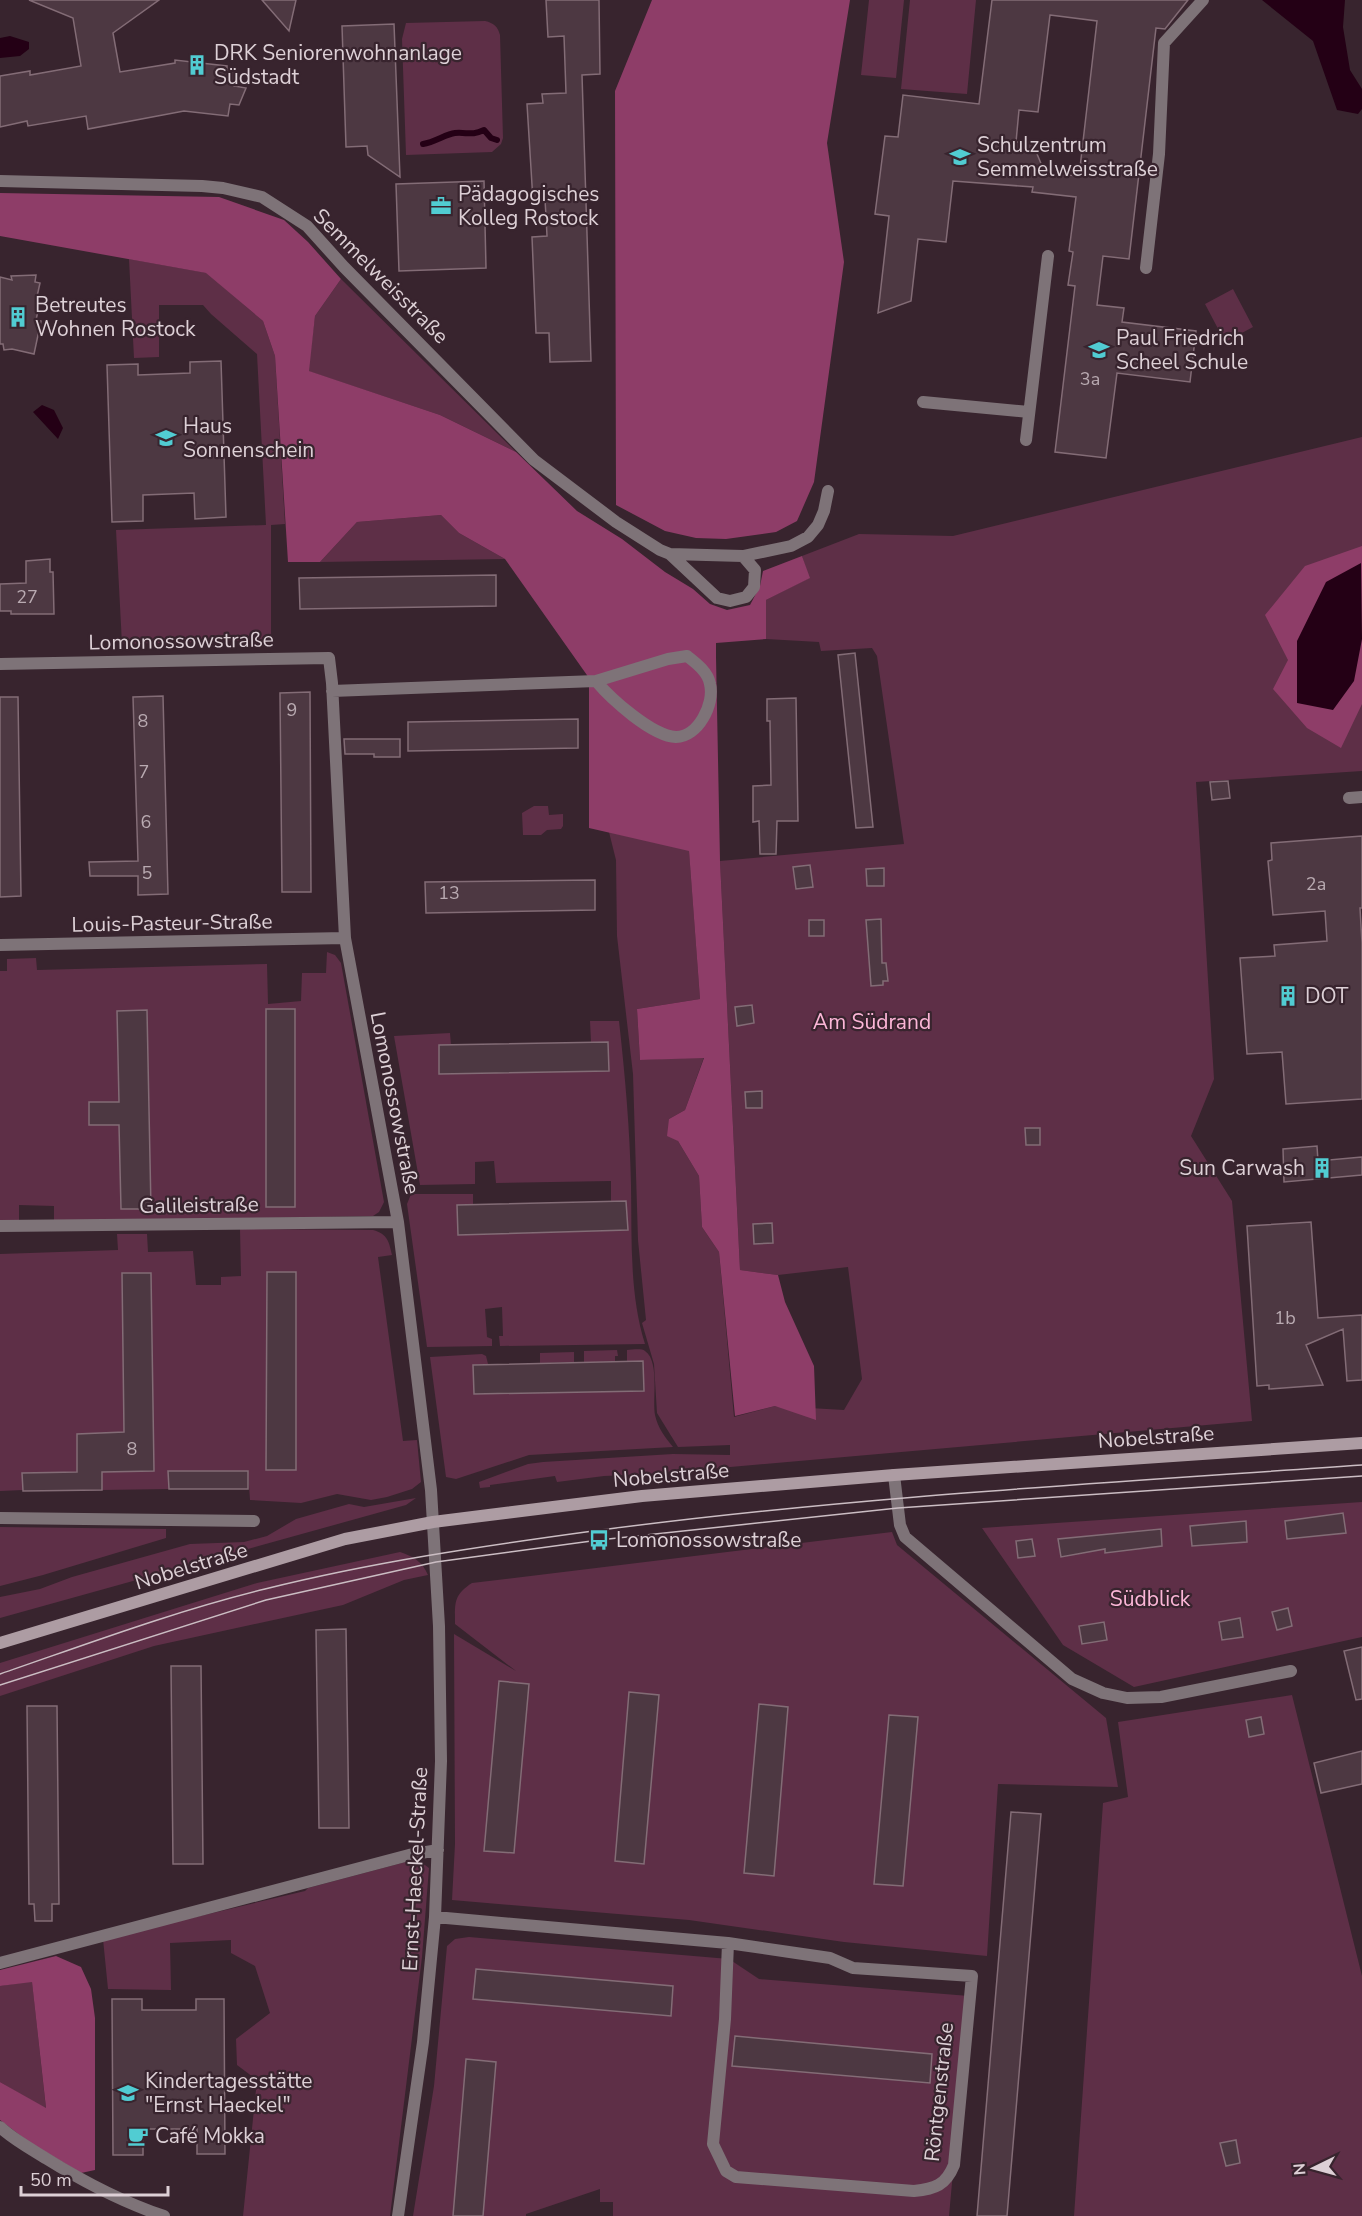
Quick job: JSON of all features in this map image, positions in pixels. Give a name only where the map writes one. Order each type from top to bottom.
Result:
[{"type":"main road","name":"Nobelstraße","points":[[0,1643],[345,1539],[433,1522],[642,1496],[894,1475],[1362,1443]]},
{"type":"street","points":[[1146,268],[1159,154],[1164,43],[1203,0]]},
{"type":"street","name":"Semmelweisstraße","points":[[0,181],[202,186],[223,188],[262,197],[307,226],[344,267],[534,460],[616,522],[670,554],[717,598],[730,601],[746,597],[754,587],[754,570],[743,556]]},
{"type":"street","points":[[1026,440],[1048,256]]},
{"type":"street","points":[[922,402],[1029,412]]},
{"type":"street","name":"Semmelweisstraße","points":[[670,554],[743,556],[791,546],[808,537],[818,525],[824,511],[828,491]]},
{"type":"street","points":[[332,691],[596,681],[668,659],[687,656],[701,667],[711,684],[710,703],[697,728],[677,737],[654,730],[605,692],[596,681]]},
{"type":"street","name":"Lomonossowstraße","points":[[0,664],[329,658],[345,938],[398,1222],[424,1428],[433,1522]]},
{"type":"street","points":[[1349,798],[1362,797]]},
{"type":"street","name":"Louis-Pasteur-Straße","points":[[0,945],[345,938]]},
{"type":"street","name":"Galileistraße","points":[[0,1226],[398,1222]]},
{"type":"street","points":[[894,1475],[900,1525],[905,1537],[1072,1679],[1103,1693],[1127,1698],[1161,1696],[1292,1671]]},
{"type":"street","points":[[0,1518],[254,1521]]},
{"type":"street","name":"Ernst-Haeckel-Straße","points":[[398,2216],[423,2043],[435,1917],[441,1761],[440,1661],[433,1522]]},
{"type":"street","points":[[0,1963],[403,1856],[438,1850]]},
{"type":"street","name":"Röntgenstraße","points":[[435,1917],[728,1943],[830,1958],[853,1968],[972,1976],[954,2165],[949,2176],[941,2185],[914,2191],[736,2177],[726,2171],[713,2144],[725,2019],[728,1943]]},
{"type":"street","points":[[0,2127],[11,2137],[82,2181],[135,2206],[164,2216]]},
{"type":"green space","points":[[869,0],[904,0],[896,78],[861,75]]},
{"type":"green space","points":[[910,0],[976,0],[967,94],[901,89]]},
{"type":"green space","points":[[485,21],[495,26],[500,35],[503,138],[501,144],[492,152],[406,155],[402,39],[406,23]]},
{"type":"green space","points":[[129,259],[207,273],[263,321],[275,356],[285,524],[271,525],[271,640],[122,644],[116,530],[266,525],[257,354],[203,305],[159,305],[159,357],[134,358]]},
{"type":"green space","points":[[341,279],[516,452],[440,415],[308,371],[315,316]]},
{"type":"green space","points":[[1233,289],[1253,327],[1225,342],[1205,304]]},
{"type":"green space","name":"Am Südrand","points":[[1362,437],[1362,771],[1196,782],[1214,1079],[1191,1136],[1232,1201],[1252,1421],[652,1474],[604,1476],[557,1482],[555,1476],[480,1488],[479,1482],[528,1464],[543,1462],[673,1454],[730,1455],[730,1445],[678,1447],[657,1413],[654,1364],[642,1323],[646,1320],[638,1240],[633,1074],[617,936],[616,860],[609,832],[689,850],[700,999],[637,1009],[640,1060],[704,1057],[685,1110],[669,1119],[678,1141],[699,1176],[702,1227],[719,1252],[734,1417],[775,1406],[844,1410],[862,1379],[848,1267],[778,1275],[740,1270],[720,861],[904,844],[877,656],[872,648],[821,651],[819,642],[766,639],[766,600],[809,578],[802,556],[859,534],[953,536]]},
{"type":"green space","points":[[441,515],[459,533],[505,559],[320,562],[357,522]]},
{"type":"green space","points":[[534,806],[548,806],[549,815],[563,814],[561,829],[547,830],[541,835],[523,835],[522,813]]},
{"type":"green space","points":[[327,952],[335,955],[341,963],[384,1202],[379,1212],[373,1216],[54,1222],[54,1206],[19,1205],[19,1220],[0,1220],[0,971],[7,971],[7,959],[36,958],[37,970],[267,964],[268,1004],[301,1001],[302,973],[326,973]]},
{"type":"green space","points":[[590,1021],[619,1021],[630,1144],[634,1285],[645,1344],[500,1346],[499,1336],[503,1336],[502,1307],[485,1309],[487,1337],[492,1339],[492,1346],[427,1347],[407,1204],[411,1194],[473,1194],[473,1205],[459,1235],[627,1230],[626,1201],[611,1201],[611,1181],[496,1183],[494,1161],[475,1162],[475,1184],[420,1185],[394,1036],[450,1033],[451,1045],[439,1045],[440,1074],[609,1071],[608,1042],[591,1042]]},
{"type":"green space","points":[[240,1229],[373,1230],[382,1234],[389,1242],[392,1255],[378,1257],[403,1441],[417,1440],[421,1482],[412,1489],[371,1500],[337,1494],[301,1503],[250,1500],[248,1471],[169,1471],[169,1489],[102,1490],[22,1474],[23,1490],[0,1491],[0,1254],[118,1250],[117,1234],[147,1234],[148,1252],[193,1251],[196,1285],[221,1285],[221,1277],[241,1276]]},
{"type":"green space","points":[[617,1350],[618,1356],[615,1356],[615,1362],[584,1362],[584,1351]]},
{"type":"green space","points":[[627,1350],[643,1350],[650,1356],[654,1372],[655,1415],[662,1432],[673,1447],[529,1455],[456,1479],[446,1477],[430,1357],[482,1354],[486,1356],[488,1364],[473,1365],[475,1394],[644,1391],[643,1361],[627,1361]]},
{"type":"green space","points":[[574,1352],[574,1362],[540,1363],[540,1353]]},
{"type":"green space","points":[[416,1498],[406,1505],[0,1618],[0,1597],[40,1589],[72,1577],[190,1544],[244,1542],[267,1536],[296,1519],[349,1504],[364,1507]]},
{"type":"green space","name":"Südblick","points":[[1362,1502],[1362,1637],[1134,1687],[1063,1645],[982,1528]]},
{"type":"green space","points":[[0,1527],[166,1529],[166,1538],[0,1586]]},
{"type":"green space","points":[[892,1532],[897,1545],[1106,1718],[1118,1787],[998,1784],[987,1956],[844,1942],[689,1920],[452,1900],[455,1844],[454,1634],[516,1671],[455,1624],[456,1600],[466,1587],[472,1583]]},
{"type":"green space","points":[[400,1552],[417,1560],[428,1575],[404,1580],[343,1605],[154,1646],[0,1696],[0,1663],[257,1583]]},
{"type":"green space","points":[[1292,1695],[1362,1976],[1362,2216],[1074,2216],[1103,1803],[1128,1797],[1118,1722]]},
{"type":"green space","points":[[417,1859],[429,1868],[422,1957],[390,2216],[243,2216],[257,2080],[237,2065],[236,2039],[270,2013],[255,1966],[231,1953],[231,1940],[170,1943],[171,1990],[108,1989],[103,1939],[305,1891],[308,1888]]},
{"type":"green space","points":[[469,1937],[729,1959],[759,1979],[969,1996],[949,2216],[613,2216],[613,2202],[600,2202],[600,2189],[526,2214],[526,2216],[413,2216],[434,2086],[447,1946],[455,1939]]},
{"type":"green space","points":[[32,1981],[46,2109],[0,2082],[0,1986]]},
{"type":"shaded area","points":[[652,0],[850,0],[827,143],[844,262],[814,482],[797,521],[776,532],[726,539],[696,538],[665,531],[616,505],[615,91]]},
{"type":"shaded area","points":[[1262,0],[1345,0],[1343,27],[1350,70],[1362,89],[1362,109],[1358,114],[1337,110],[1313,41]]},
{"type":"shaded area","points":[[10,36],[29,42],[29,49],[20,56],[0,58],[0,38]]},
{"type":"shaded area","points":[[0,193],[219,197],[284,220],[308,242],[341,279],[315,316],[309,371],[440,415],[516,452],[577,511],[622,539],[665,572],[693,589],[710,604],[727,610],[750,605],[760,586],[763,571],[802,556],[810,578],[766,600],[766,639],[716,643],[716,657],[720,861],[740,1270],[778,1275],[785,1302],[814,1366],[816,1420],[775,1406],[735,1416],[719,1252],[702,1227],[699,1176],[678,1141],[667,1136],[669,1119],[685,1110],[704,1058],[640,1060],[637,1009],[700,999],[689,851],[589,828],[589,678],[505,559],[459,533],[441,515],[357,522],[320,562],[288,562],[275,356],[263,321],[206,273],[0,236]]},
{"type":"shaded area","points":[[42,405],[54,410],[63,428],[58,439],[33,412]]},
{"type":"shaded area","points":[[1362,546],[1362,704],[1341,748],[1307,728],[1273,689],[1288,660],[1265,615],[1305,566]]},
{"type":"shaded area","points":[[1361,563],[1362,639],[1354,681],[1333,710],[1297,703],[1297,641],[1326,582]]},
{"type":"shaded area","points":[[56,1956],[81,1967],[91,1989],[95,2018],[95,2170],[81,2173],[29,2142],[0,2120],[0,2082],[46,2108],[32,1982],[0,1986],[0,1970]]},
{"type":"building","name":"DRK Seniorenwohnanlage Südstadt","points":[[29,0],[159,0],[113,33],[120,72],[175,63],[175,60],[227,66],[227,70],[236,71],[234,86],[246,88],[239,105],[230,104],[228,116],[184,111],[88,129],[86,116],[28,126],[27,121],[0,127],[0,76],[30,71],[30,75],[81,66],[73,18]]},
{"type":"building","points":[[262,0],[296,0],[289,31]]},
{"type":"building","points":[[546,0],[599,0],[600,74],[582,75],[591,361],[550,362],[549,333],[536,333],[532,237],[547,236],[545,200],[533,201],[527,104],[543,103],[542,94],[566,93],[564,36],[548,37]]},
{"type":"building","name":"Schulzentrum Semmelweisstraße","points":[[992,0],[1188,0],[1165,29],[1156,28],[1129,259],[1103,256],[1097,305],[1124,308],[1122,322],[1196,331],[1190,382],[1117,373],[1106,458],[1055,452],[1075,286],[1068,285],[1073,252],[1069,251],[1076,197],[1032,192],[1033,187],[953,181],[946,242],[918,239],[911,301],[878,313],[889,216],[875,214],[885,136],[898,137],[903,95],[979,104]],"holes":[[[1050,15],[1097,21],[1079,176],[1045,173],[1032,142],[1016,142],[1019,110],[1038,112]]]},
{"type":"building","points":[[394,24],[400,177],[368,155],[367,146],[346,147],[342,26]]},
{"type":"building","name":"Pädagogisches Kolleg Rostock","points":[[484,181],[486,268],[399,271],[396,184]]},
{"type":"building","name":"Betreutes Wohnen Rostock","points":[[36,275],[35,282],[40,283],[36,301],[40,302],[36,320],[41,321],[34,354],[12,349],[4,350],[3,344],[0,344],[0,277],[12,280],[11,276]]},
{"type":"building","name":"Haus Sonnenschein","points":[[221,361],[226,517],[195,519],[194,493],[143,495],[143,521],[112,522],[107,365],[138,364],[138,375],[190,373],[190,362]]},
{"type":"building","points":[[50,559],[50,572],[53,572],[54,614],[11,614],[11,611],[0,611],[0,584],[26,583],[26,561]]},
{"type":"building","points":[[496,575],[496,606],[300,609],[299,578]]},
{"type":"building","points":[[855,653],[873,827],[856,828],[838,655]]},
{"type":"building","points":[[310,692],[311,892],[282,892],[280,693]]},
{"type":"building","points":[[163,696],[168,894],[138,895],[138,876],[90,876],[89,862],[138,861],[133,697]]},
{"type":"building","points":[[0,697],[18,697],[21,896],[0,897]]},
{"type":"building","points":[[796,698],[798,821],[777,821],[776,854],[760,854],[759,821],[753,822],[753,786],[771,785],[770,721],[767,721],[767,699]]},
{"type":"building","points":[[578,719],[578,748],[408,751],[408,722]]},
{"type":"building","points":[[344,739],[400,739],[400,757],[345,754]]},
{"type":"building","points":[[1228,781],[1230,798],[1212,800],[1210,782]]},
{"type":"building","name":"DOT","points":[[1362,836],[1362,908],[1360,908],[1362,1099],[1286,1104],[1282,1052],[1247,1054],[1240,958],[1275,956],[1274,945],[1327,941],[1325,911],[1273,915],[1268,861],[1272,860],[1271,843]]},
{"type":"building","points":[[810,865],[813,887],[796,889],[793,867]]},
{"type":"building","points":[[884,868],[884,886],[867,886],[866,869]]},
{"type":"building","points":[[595,880],[595,910],[426,913],[425,882]]},
{"type":"building","points":[[881,919],[882,963],[886,963],[888,981],[883,981],[883,985],[871,986],[866,920]]},
{"type":"building","points":[[809,920],[824,920],[824,936],[809,936]]},
{"type":"building","points":[[752,1005],[754,1023],[737,1026],[735,1007]]},
{"type":"building","points":[[266,1009],[295,1009],[295,1207],[266,1207]]},
{"type":"building","points":[[147,1010],[151,1209],[121,1209],[119,1125],[89,1125],[89,1102],[119,1102],[117,1011]]},
{"type":"building","points":[[608,1042],[609,1071],[439,1074],[439,1045]]},
{"type":"building","points":[[762,1091],[762,1108],[746,1108],[745,1092]]},
{"type":"building","points":[[1025,1128],[1040,1128],[1040,1145],[1026,1145]]},
{"type":"building","name":"Sun Carwash","points":[[1317,1146],[1318,1161],[1362,1157],[1362,1175],[1284,1182],[1283,1149]]},
{"type":"building","points":[[626,1201],[628,1230],[458,1235],[457,1205]]},
{"type":"building","points":[[1311,1222],[1318,1318],[1362,1315],[1362,1380],[1347,1381],[1343,1329],[1306,1345],[1323,1385],[1269,1389],[1269,1385],[1257,1386],[1247,1226]]},
{"type":"building","points":[[772,1223],[773,1243],[754,1244],[753,1224]]},
{"type":"building","points":[[267,1272],[296,1272],[296,1470],[266,1470]]},
{"type":"building","points":[[122,1273],[151,1273],[154,1471],[102,1472],[102,1490],[23,1491],[22,1473],[77,1472],[77,1434],[124,1432]]},
{"type":"building","points":[[643,1361],[644,1391],[474,1394],[473,1365]]},
{"type":"building","points":[[168,1471],[248,1471],[248,1489],[169,1489]]},
{"type":"building","points":[[1343,1513],[1346,1533],[1287,1539],[1285,1521]]},
{"type":"building","points":[[1246,1521],[1247,1542],[1192,1546],[1190,1526]]},
{"type":"building","points":[[1161,1529],[1162,1546],[1105,1553],[1105,1549],[1061,1557],[1058,1539]]},
{"type":"building","points":[[1032,1539],[1035,1556],[1018,1558],[1016,1541]]},
{"type":"building","points":[[1288,1608],[1292,1626],[1277,1630],[1272,1612]]},
{"type":"building","points":[[1240,1618],[1243,1637],[1222,1640],[1219,1622]]},
{"type":"building","points":[[1104,1622],[1107,1640],[1082,1644],[1079,1626]]},
{"type":"building","points":[[346,1629],[349,1828],[319,1828],[316,1630]]},
{"type":"building","points":[[1362,1647],[1362,1699],[1356,1700],[1344,1651]]},
{"type":"building","points":[[171,1666],[201,1666],[203,1864],[173,1864]]},
{"type":"building","points":[[499,1681],[529,1684],[514,1853],[484,1851]]},
{"type":"building","points":[[629,1692],[659,1695],[644,1864],[615,1861]]},
{"type":"building","points":[[759,1704],[788,1707],[774,1876],[744,1873]]},
{"type":"building","points":[[27,1706],[57,1706],[59,1904],[52,1904],[52,1921],[35,1921],[34,1904],[29,1904]]},
{"type":"building","points":[[889,1715],[918,1717],[903,1886],[874,1884]]},
{"type":"building","points":[[1261,1717],[1264,1734],[1249,1737],[1246,1720]]},
{"type":"building","points":[[1362,1751],[1362,1784],[1321,1793],[1314,1763]]},
{"type":"building","points":[[1011,1812],[1041,1814],[1007,2216],[977,2216]]},
{"type":"building","points":[[476,1969],[673,1986],[671,2016],[473,1999]]},
{"type":"building","name":"Kindertagesstätte \"Ernst Haeckel\"","points":[[112,1999],[142,1999],[142,2010],[196,2010],[196,1999],[224,1999],[225,2154],[197,2154],[197,2129],[143,2129],[143,2155],[113,2155]]},
{"type":"building","points":[[735,2036],[932,2054],[930,2083],[732,2066]]},
{"type":"building","points":[[466,2059],[496,2062],[483,2216],[453,2216]]},
{"type":"building","points":[[1236,2140],[1240,2163],[1226,2166],[1220,2143]]},
{"type":"waterway","points":[[423,144],[452,134],[484,130],[491,138],[497,140]]},
{"type":"tram line","points":[[0,1674],[131,1628],[231,1598],[306,1579],[469,1549],[593,1531],[785,1509],[977,1492],[1362,1465]]},
{"type":"tram line","points":[[0,1685],[266,1600],[436,1562],[599,1540],[898,1508],[1362,1476]]},
{"type":"place","name":"DRK Seniorenwohnanlage Südstadt","points":[[197,65]]},
{"type":"place","name":"Schulzentrum Semmelweisstraße","points":[[960,157]]},
{"type":"place","name":"Pädagogisches Kolleg Rostock","points":[[441,206]]},
{"type":"place","name":"Betreutes Wohnen Rostock","points":[[18,317]]},
{"type":"place","name":"Paul Friedrich Scheel Schule","points":[[1099,350]]},
{"type":"place","name":"Haus Sonnenschein","points":[[166,438]]},
{"type":"place","name":"DOT","points":[[1288,996]]},
{"type":"place","name":"Sun Carwash","points":[[1322,1168]]},
{"type":"place","name":"Lomonossowstraße","points":[[599,1540]]},
{"type":"place","name":"Kindertagesstätte \"Ernst Haeckel\"","points":[[128,2093]]},
{"type":"place","name":"Café Mokka","points":[[138,2136]]}]
